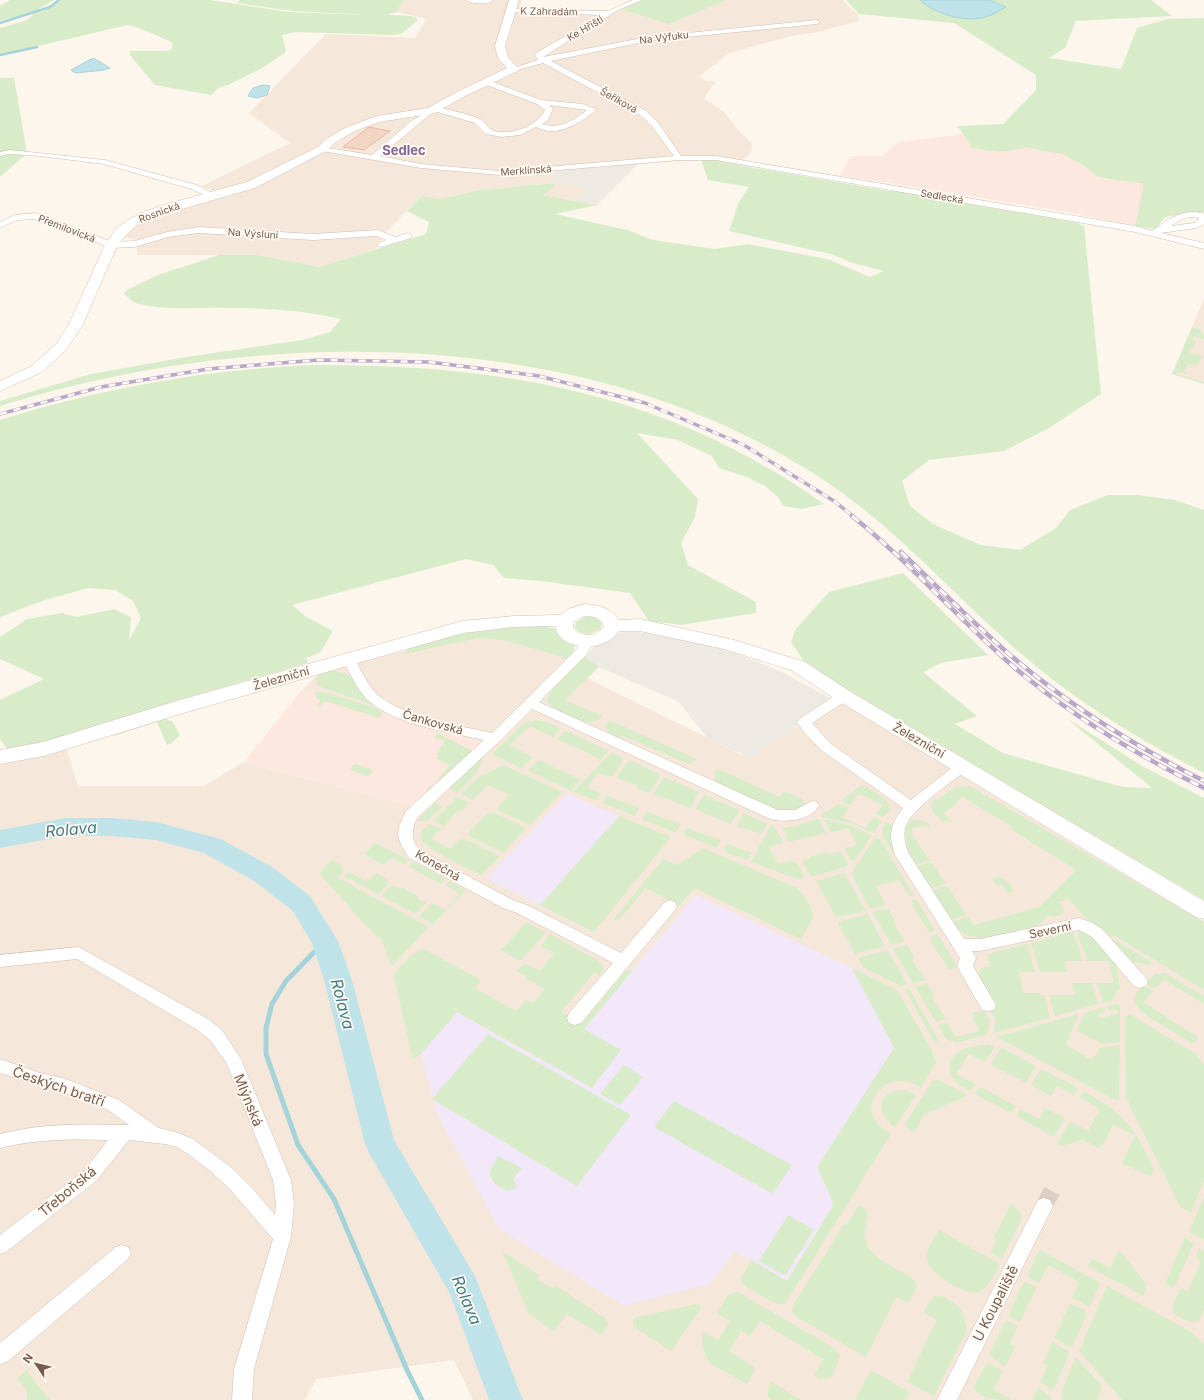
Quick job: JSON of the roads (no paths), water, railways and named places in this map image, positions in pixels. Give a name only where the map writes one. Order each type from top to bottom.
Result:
[{"type":"street","points":[[469,0],[489,1]]},
{"type":"street","name":"Ke Hřišti","points":[[544,60],[540,58],[539,55],[616,9],[639,0]]},
{"type":"street","points":[[373,158],[432,110],[461,94],[514,69],[503,58],[500,46],[512,5]]},
{"type":"street","name":"K Zahradám","points":[[512,5],[612,12]]},
{"type":"street","name":"Na Výfuku","points":[[514,69],[544,60],[654,38],[817,22]]},
{"type":"street","name":"Šeříková","points":[[544,60],[633,107],[643,114],[654,123],[679,158]]},
{"type":"street","points":[[487,82],[540,102],[582,106],[592,109],[585,116],[558,128],[548,129],[534,124]]},
{"type":"street","points":[[322,149],[332,140],[351,128],[364,123],[397,115],[432,110],[478,121],[489,132],[510,135],[545,118],[549,109],[540,102]]},
{"type":"street","name":"Merklínská","points":[[322,149],[421,166],[499,172],[679,158]]},
{"type":"street","name":"Rosnická","points":[[0,387],[37,369],[61,347],[76,324],[111,245],[121,232],[140,219],[171,207],[239,189],[262,180],[322,149]]},
{"type":"street","points":[[0,154],[10,152],[40,154],[105,162],[194,187],[214,196]]},
{"type":"street","name":"Sedlecká","points":[[679,158],[716,158],[1148,233],[1204,246]]},
{"type":"street","name":"Přemilovická","points":[[0,226],[15,218],[35,216],[111,245]]},
{"type":"street","name":"Na Výsluní","points":[[111,245],[135,244],[172,234],[199,230],[301,236],[378,233],[394,240]]},
{"type":"street","points":[[1148,233],[1158,231]]},
{"type":"street","points":[[381,244],[408,236]]},
{"type":"street","points":[[591,610],[607,616],[613,626],[609,634],[605,637],[587,641],[579,640],[569,635],[564,628],[568,617],[578,612],[591,610]]},
{"type":"street","name":"Železniční","points":[[0,757],[44,749],[180,707],[348,658],[462,627],[498,621],[532,619],[566,621]]},
{"type":"street","name":"Železniční","points":[[613,626],[640,625],[677,632],[728,644],[798,666],[844,696],[1204,911]]},
{"type":"street","name":"Konečná","points":[[587,641],[582,651],[531,703],[411,815],[406,824],[404,837],[408,847],[414,854],[508,904],[522,909],[623,962]]},
{"type":"street","name":"Čankovská","points":[[348,658],[365,688],[380,702],[394,710],[433,724],[495,738]]},
{"type":"street","points":[[844,696],[804,722],[826,747],[911,807]]},
{"type":"street","points":[[531,703],[775,815],[796,815],[806,811],[812,806]]},
{"type":"street","points":[[963,766],[911,807],[899,827],[898,843],[902,855],[968,958],[965,966],[988,1005]]},
{"type":"street","points":[[575,1018],[670,906]]},
{"type":"street","name":"Severní","points":[[960,945],[980,945],[1079,924],[1097,932],[1140,982]]},
{"type":"street","name":"Mlýnská","points":[[0,961],[79,953],[167,1002],[202,1024],[216,1035],[233,1059],[282,1180],[285,1203],[282,1237],[244,1369],[242,1400]]},
{"type":"street","name":"Českých bratří","points":[[0,1066],[40,1080],[66,1086],[113,1105],[156,1135]]},
{"type":"street","points":[[0,1141],[12,1137],[58,1132],[124,1132]]},
{"type":"street","name":"Českých bratří","points":[[124,1132],[156,1135],[177,1139],[192,1147],[224,1170],[252,1199],[282,1237]]},
{"type":"street","name":"Třeboňská","points":[[0,1246],[90,1176],[124,1132]]},
{"type":"street","name":"U Koupaliště","points":[[946,1400],[1044,1206]]},
{"type":"street","points":[[0,1355],[122,1253]]},
{"type":"water","points":[[920,0],[990,0],[1006,7],[989,16],[979,19],[970,19],[942,13],[926,5]]},
{"type":"water","points":[[93,58],[110,68],[76,73],[71,70]]},
{"type":"water","points":[[263,85],[270,86],[267,95],[257,98],[248,96],[253,88]]},
{"type":"waterway","points":[[0,23],[50,7],[59,0]]},
{"type":"waterway","points":[[0,55],[37,47]]},
{"type":"waterway","name":"Rolava","points":[[0,839],[65,827],[113,827],[156,831],[212,846],[263,874],[301,903],[325,941],[338,980],[380,1144],[464,1287],[506,1400]]},
{"type":"waterway","points":[[325,941],[286,981],[272,1004],[266,1028],[266,1054],[298,1145],[334,1199],[407,1370],[422,1400]]},
{"type":"tunnel","points":[[1044,1206],[1054,1187]]},
{"type":"railway","points":[[0,414],[101,387],[208,369],[318,360],[429,362],[539,376],[645,403],[744,445],[834,501],[854,517]]},
{"type":"railway","points":[[852,516],[892,551],[987,643],[1029,680],[1101,731],[1152,761],[1204,788]]},
{"type":"railway","points":[[901,552],[986,634],[1038,678],[1106,726],[1204,781]]},
{"type":"district","name":"Sedlec","points":[[404,150]]}]
